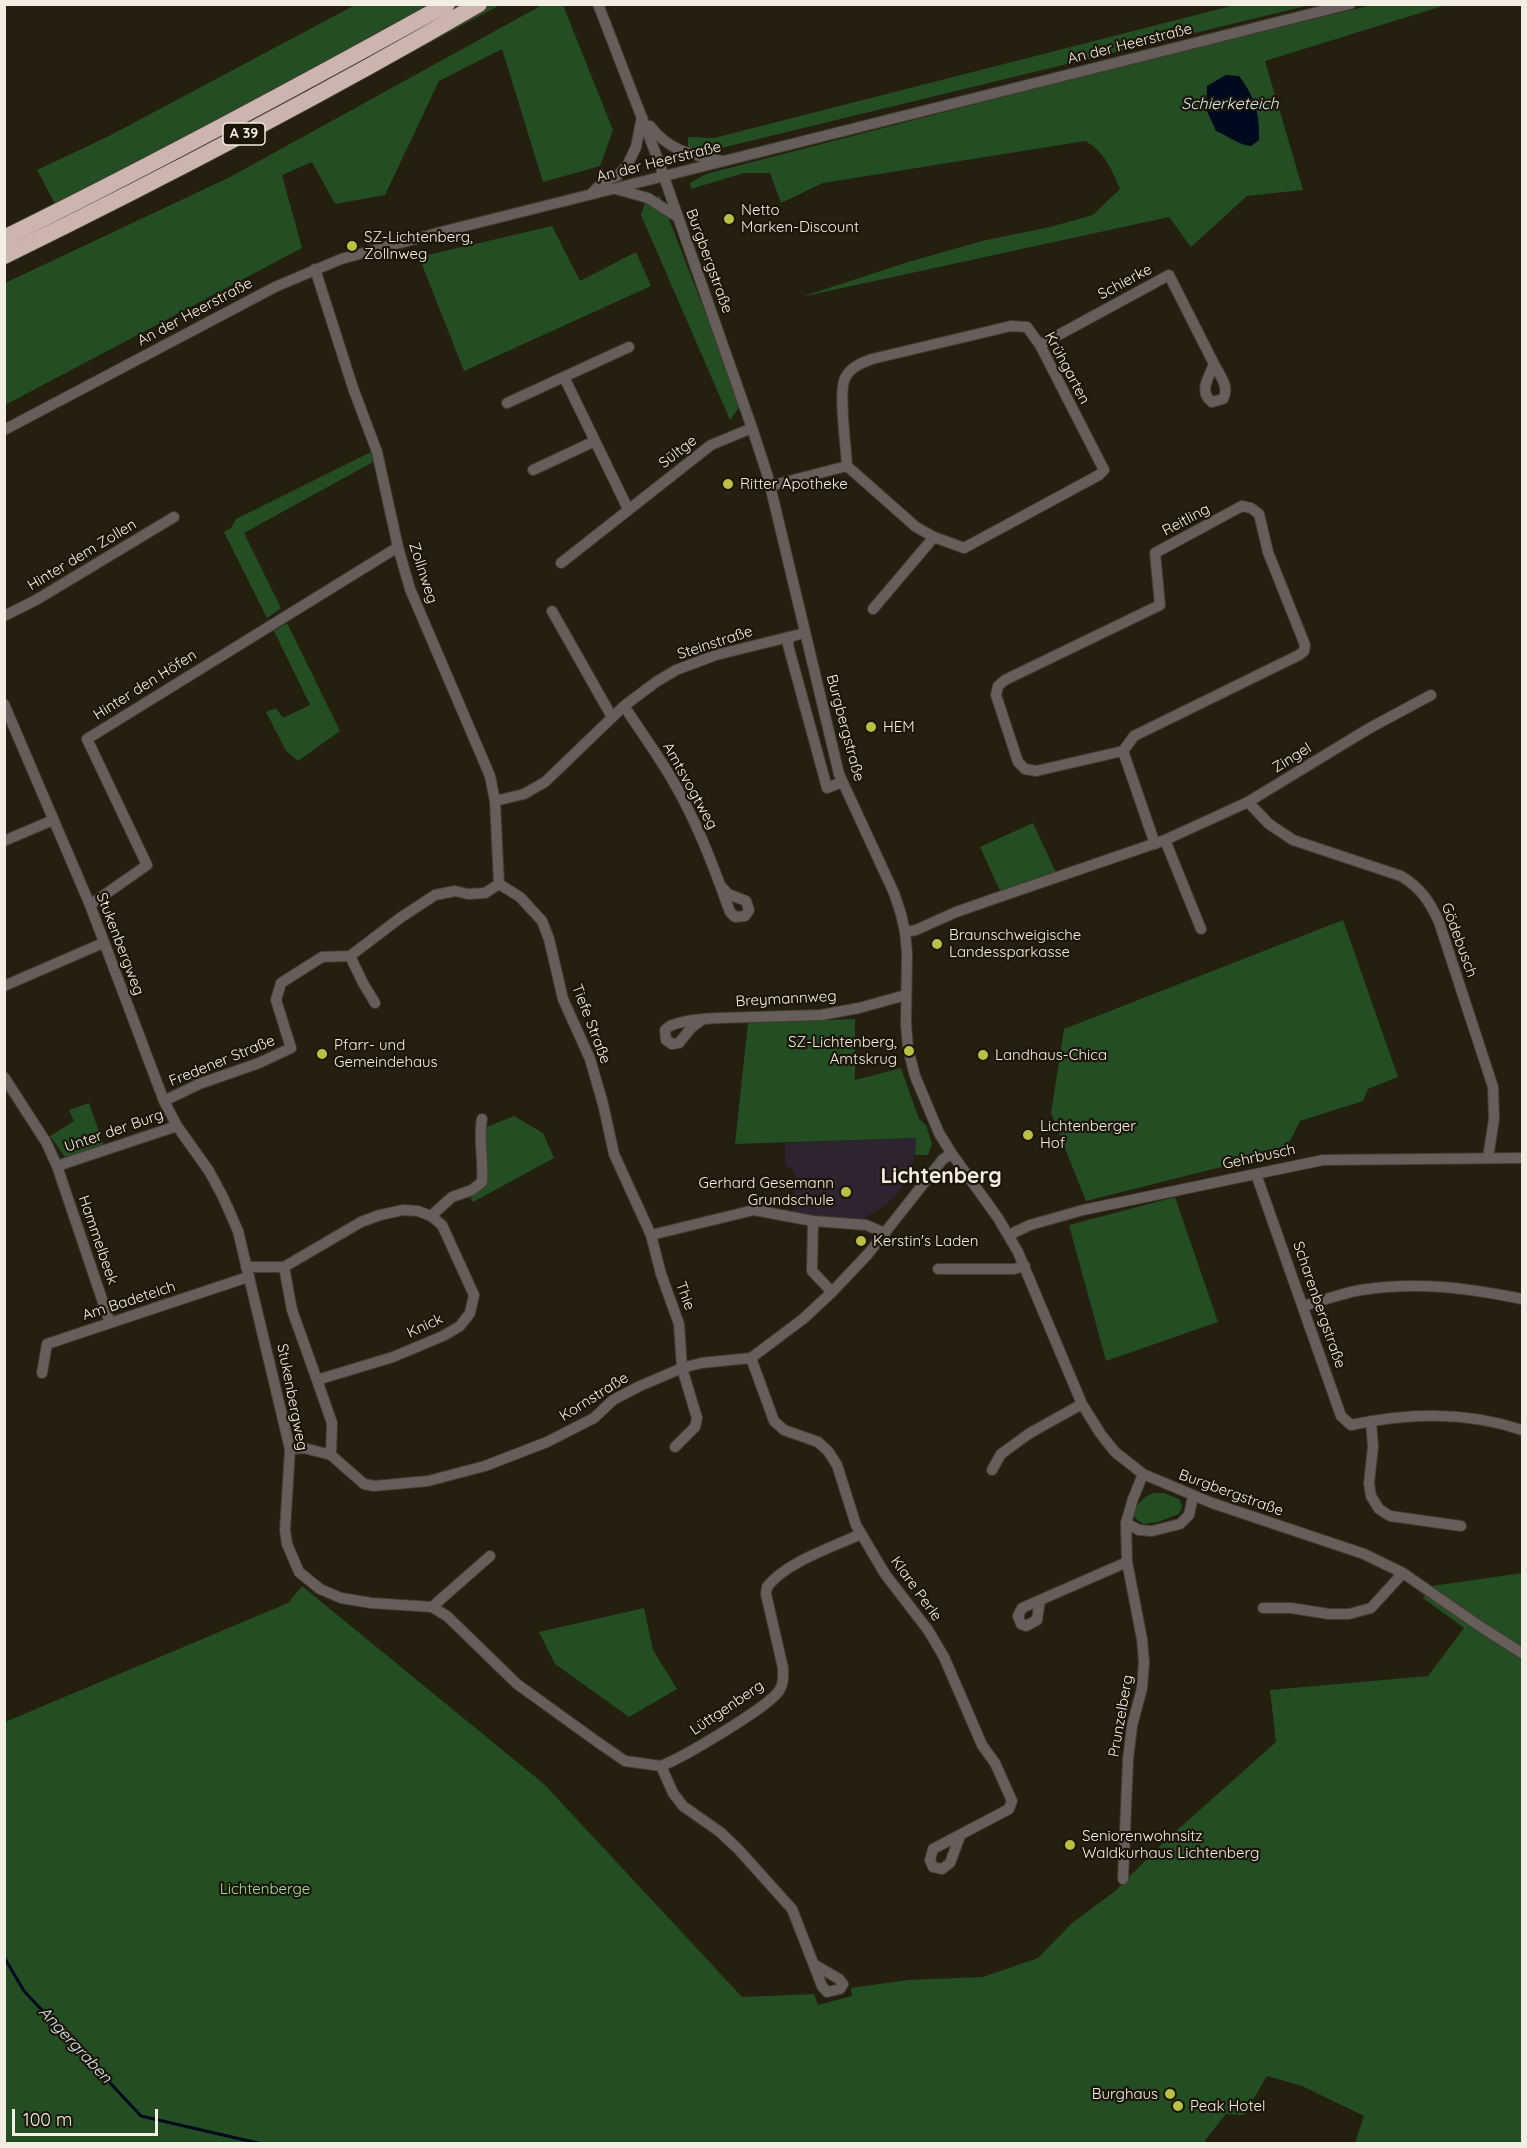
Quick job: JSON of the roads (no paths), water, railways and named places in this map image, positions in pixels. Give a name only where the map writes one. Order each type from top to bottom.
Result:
[{"type":"highway","name":"A 39","points":[[4,238],[128,178],[447,4]]},
{"type":"highway","name":"A 39","points":[[4,256],[135,192],[272,120],[479,4]]},
{"type":"street","name":"Burgbergstraße","points":[[598,4],[642,116],[752,428],[770,486],[842,782],[894,892],[905,932],[908,1049],[913,1069],[931,1117],[951,1154],[1009,1235],[1025,1266],[1082,1404],[1115,1452],[1143,1474],[1193,1496],[1269,1524],[1356,1551],[1402,1573],[1481,1628],[1522,1653]]},
{"type":"street","name":"An der Heerstraße","points":[[4,430],[275,287],[315,269],[378,248],[1350,4]]},
{"type":"street","points":[[642,116],[657,136],[675,149],[724,161]]},
{"type":"street","points":[[590,195],[604,181],[617,176],[627,166],[636,147],[642,116]]},
{"type":"street","points":[[616,189],[648,198],[676,216]]},
{"type":"street","name":"Zollnweg","points":[[315,269],[353,388],[377,452],[398,547],[415,602],[490,776],[495,801],[500,884]]},
{"type":"street","name":"Schierke","points":[[1040,345],[1169,275],[1214,364]]},
{"type":"street","name":"Krühgarten","points":[[1011,326],[1027,327],[1040,345],[1104,470],[1100,475],[964,548],[934,537],[916,527],[847,466],[844,380],[850,370],[859,364],[1011,326]]},
{"type":"street","points":[[507,403],[629,347]]},
{"type":"street","points":[[564,377],[628,510]]},
{"type":"street","name":"Sültge","points":[[561,563],[711,445],[752,428]]},
{"type":"street","points":[[533,470],[595,441]]},
{"type":"street","points":[[770,486],[847,466]]},
{"type":"street","name":"Reitling","points":[[1242,506],[1251,508],[1259,514],[1268,552],[1305,645],[1304,651],[1134,736],[1123,751],[1036,771],[1025,769],[1018,762],[1014,751],[996,695],[998,686],[1005,680],[1160,605],[1155,553],[1242,506]]},
{"type":"street","name":"Hinter dem Zollen","points":[[4,616],[36,600],[174,517]]},
{"type":"street","points":[[873,609],[934,537]]},
{"type":"street","name":"Hinter den Höfen","points":[[90,906],[147,865],[87,739],[398,547]]},
{"type":"street","points":[[552,610],[612,717]]},
{"type":"street","name":"Steinstraße","points":[[495,801],[524,794],[545,782],[624,706],[676,670],[716,656],[805,633]]},
{"type":"street","points":[[789,636],[788,645],[827,788],[842,782]]},
{"type":"street","name":"Zingel","points":[[905,932],[916,930],[956,912],[1160,842],[1248,802],[1359,735],[1431,695]]},
{"type":"street","name":"Stukenbergweg","points":[[4,704],[90,906],[164,1101],[177,1126],[223,1197],[238,1231],[290,1449],[285,1530],[287,1544],[299,1572],[320,1589],[341,1598],[371,1603],[432,1607]]},
{"type":"street","name":"Amtsvogtweg","points":[[624,706],[685,802],[698,828],[720,885]]},
{"type":"street","points":[[1123,751],[1160,842],[1201,929]]},
{"type":"street","name":"Gödebusch","points":[[1248,802],[1269,824],[1293,840],[1401,876],[1416,885],[1430,901],[1439,922],[1493,1088],[1494,1119],[1488,1158]]},
{"type":"street","points":[[4,841],[53,820]]},
{"type":"street","points":[[375,1003],[350,956],[435,895],[448,891],[479,894],[490,892],[500,884]]},
{"type":"street","name":"Tiefe Straße","points":[[500,884],[520,897],[542,921],[549,939],[563,999],[590,1059],[614,1154],[651,1235]]},
{"type":"street","points":[[4,986],[104,943]]},
{"type":"street","name":"Fredener Straße","points":[[164,1101],[199,1084],[259,1063],[291,1048],[276,1000],[281,983],[322,957],[350,956]]},
{"type":"street","name":"Breymannweg","points":[[702,1020],[821,1015],[851,1010],[906,995]]},
{"type":"street","name":"Unter der Burg","points":[[4,1077],[46,1142],[57,1166],[177,1126]]},
{"type":"street","points":[[247,1272],[284,1267],[361,1222],[380,1215],[403,1210],[418,1211],[431,1216],[452,1197],[472,1190],[482,1182],[480,1143],[482,1119]]},
{"type":"street","name":"Kornstraße","points":[[290,1449],[304,1448],[331,1455],[364,1484],[374,1486],[428,1480],[485,1466],[547,1442],[594,1418],[613,1401],[640,1386],[682,1368],[751,1358],[803,1319],[832,1292],[885,1233],[938,1165],[951,1154]]},
{"type":"street","name":"Gehrbusch","points":[[1009,1235],[1030,1225],[1083,1210],[1323,1160],[1522,1158]]},
{"type":"street","name":"Hammelbeek","points":[[57,1166],[110,1323]]},
{"type":"street","name":"Scharenbergstraße","points":[[1256,1174],[1341,1416],[1351,1425],[1371,1421]]},
{"type":"street","points":[[651,1235],[754,1210],[813,1221],[866,1225],[885,1233]]},
{"type":"street","name":"Knick","points":[[318,1380],[393,1357],[443,1336],[460,1326],[471,1313],[474,1295],[442,1225],[431,1216]]},
{"type":"street","points":[[813,1221],[812,1271],[832,1292]]},
{"type":"street","name":"Thie","points":[[651,1235],[661,1274],[679,1324],[682,1368],[697,1422],[691,1432],[675,1447]]},
{"type":"street","points":[[938,1269],[1014,1269],[1025,1266]]},
{"type":"street","points":[[284,1267],[295,1322],[318,1380],[332,1424],[331,1455]]},
{"type":"street","name":"Am Badeteich","points":[[42,1373],[47,1344],[247,1272]]},
{"type":"street","points":[[1303,1306],[1360,1290],[1408,1286],[1472,1289],[1522,1299]]},
{"type":"street","name":"Klare Perle","points":[[751,1358],[774,1421],[784,1430],[818,1442],[828,1451],[837,1465],[856,1525],[885,1574],[928,1630],[944,1657],[982,1745],[995,1763],[1012,1801],[1009,1809],[960,1836]]},
{"type":"street","points":[[992,1470],[1001,1454],[1030,1432],[1082,1404]]},
{"type":"street","points":[[1461,1526],[1390,1516],[1379,1509],[1371,1496],[1369,1483],[1373,1447],[1371,1421],[1431,1415],[1463,1416],[1495,1421],[1522,1430]]},
{"type":"street","name":"Prunzelberg","points":[[1123,1879],[1128,1760],[1132,1726],[1142,1688],[1144,1662],[1127,1562],[1126,1523],[1143,1474]]},
{"type":"street","points":[[1126,1523],[1139,1530],[1152,1531],[1180,1524],[1189,1515],[1193,1496]]},
{"type":"street","name":"Lüttgenberg","points":[[661,1766],[692,1750],[773,1698],[784,1680],[766,1594],[767,1587],[784,1572],[861,1534]]},
{"type":"street","points":[[490,1556],[432,1607],[447,1616],[517,1684],[596,1741],[625,1761],[661,1766],[673,1793],[683,1806],[720,1832],[738,1849],[792,1909],[815,1965]]},
{"type":"street","points":[[1040,1600],[1127,1562]]},
{"type":"street","points":[[1263,1608],[1291,1608],[1329,1614],[1349,1614],[1371,1608],[1402,1573]]},
{"type":"water","name":"Schierketeich","points":[[1226,75],[1239,76],[1255,106],[1259,122],[1259,140],[1251,146],[1216,131],[1206,109],[1207,86]]},
{"type":"waterway","name":"Angergraben","points":[[4,1957],[24,1991],[141,2116],[262,2144]]},
{"type":"place","name":"Netto Marken-Discount","points":[[729,219]]},
{"type":"place","name":"SZ-Lichtenberg, Zollnweg","points":[[352,246]]},
{"type":"place","name":"Ritter Apotheke","points":[[728,484]]},
{"type":"place","name":"HEM","points":[[871,727]]},
{"type":"place","name":"Braunschweigische Landessparkasse","points":[[937,944]]},
{"type":"place","name":"SZ-Lichtenberg, Amtskrug","points":[[909,1051]]},
{"type":"place","name":"Pfarr- und Gemeindehaus","points":[[322,1054]]},
{"type":"place","name":"Landhaus-Chica","points":[[983,1055]]},
{"type":"place","name":"Lichtenberger Hof","points":[[1028,1135]]},
{"type":"place","name":"Gerhard Gesemann Grundschule","points":[[846,1192]]},
{"type":"place","name":"Kerstin's Laden","points":[[861,1241]]},
{"type":"place","name":"Seniorenwohnsitz Waldkurhaus Lichtenberg","points":[[1070,1845]]},
{"type":"place","name":"Burghaus","points":[[1170,2094]]},
{"type":"place","name":"Peak Hotel","points":[[1178,2106]]},
{"type":"district","name":"Lichtenberg","points":[[941,1177]]},
{"type":"park label","name":"Lichtenberge","points":[[265,1889]]}]
